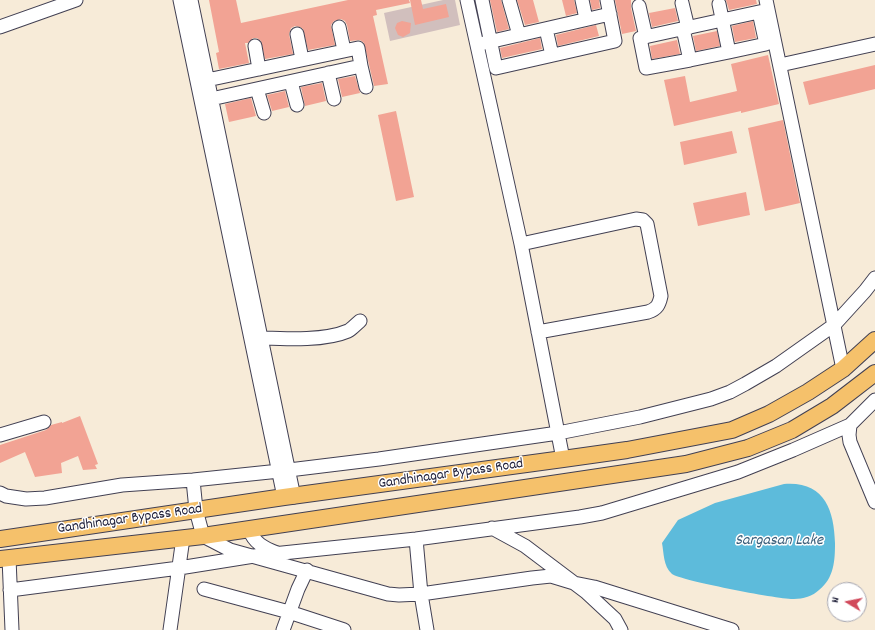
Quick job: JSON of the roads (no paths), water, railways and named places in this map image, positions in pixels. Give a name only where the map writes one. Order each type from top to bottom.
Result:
[{"type":"main road","name":"Gandhinagar Bypass Road","points":[[0,539],[627,450],[732,430],[769,414],[808,392],[843,369],[875,340]]},
{"type":"main road","name":"Gandhinagar Bypass Road","points":[[4,558],[203,536],[686,464],[748,448],[792,430],[832,406],[875,373]]},
{"type":"street","points":[[0,27],[76,0]]},
{"type":"street","points":[[180,0],[284,471]]},
{"type":"street","points":[[191,0],[261,338],[289,497]]},
{"type":"street","points":[[466,0],[521,244],[563,459]]},
{"type":"street","points":[[482,0],[496,68],[615,42],[607,0]]},
{"type":"street","points":[[509,0],[518,35]]},
{"type":"street","points":[[582,0],[586,19]]},
{"type":"street","points":[[682,3],[690,60]]},
{"type":"street","points":[[719,4],[729,52]]},
{"type":"street","points":[[639,6],[646,37]]},
{"type":"street","points":[[764,7],[766,44],[646,68],[640,38],[722,20],[764,7]]},
{"type":"street","points":[[764,7],[780,64],[843,369]]},
{"type":"street","points":[[476,45],[610,14]]},
{"type":"street","points":[[339,27],[344,50]]},
{"type":"street","points":[[546,29],[552,55]]},
{"type":"street","points":[[297,34],[302,60]]},
{"type":"street","points":[[780,64],[875,44]]},
{"type":"street","points":[[255,46],[259,69]]},
{"type":"street","points":[[207,80],[358,48],[366,87]]},
{"type":"street","points":[[284,63],[297,105]]},
{"type":"street","points":[[211,99],[362,66]]},
{"type":"street","points":[[328,73],[334,99]]},
{"type":"street","points":[[257,89],[264,113]]},
{"type":"street","points":[[521,244],[636,219],[644,220],[647,224],[661,296],[659,304],[648,312],[538,332]]},
{"type":"street","points":[[0,493],[6,496],[26,499],[44,498],[122,485],[284,471],[558,433],[640,417],[711,399],[730,392],[776,366],[834,325],[875,278]]},
{"type":"street","points":[[261,338],[288,339],[332,335],[349,331],[360,321]]},
{"type":"street","points":[[10,590],[179,568],[254,556],[416,539],[580,517],[602,512],[738,472],[850,425],[875,400]]},
{"type":"street","points":[[0,435],[44,422]]},
{"type":"street","points":[[850,425],[850,442],[875,502]]},
{"type":"street","points":[[193,480],[196,510],[203,536],[230,550],[307,570],[388,594],[421,594],[551,576],[594,587],[732,630]]},
{"type":"street","points":[[492,528],[526,546],[586,592],[615,619],[621,630]]},
{"type":"street","points":[[249,529],[252,538],[264,548],[281,554]]},
{"type":"street","points":[[170,630],[184,538]]},
{"type":"street","points":[[416,539],[421,594],[428,630]]},
{"type":"street","points":[[4,558],[10,590],[12,630]]},
{"type":"street","points":[[283,630],[298,589],[307,570]]},
{"type":"street","points":[[204,589],[289,612],[344,630]]},
{"type":"street","points":[[686,616],[693,630]]},
{"type":"water","name":"Sargasan Lake","points":[[784,484],[798,484],[809,487],[817,492],[829,509],[834,531],[835,556],[831,575],[817,592],[808,597],[797,599],[770,596],[692,581],[672,574],[669,571],[665,563],[662,543],[678,520],[715,503]]}]
